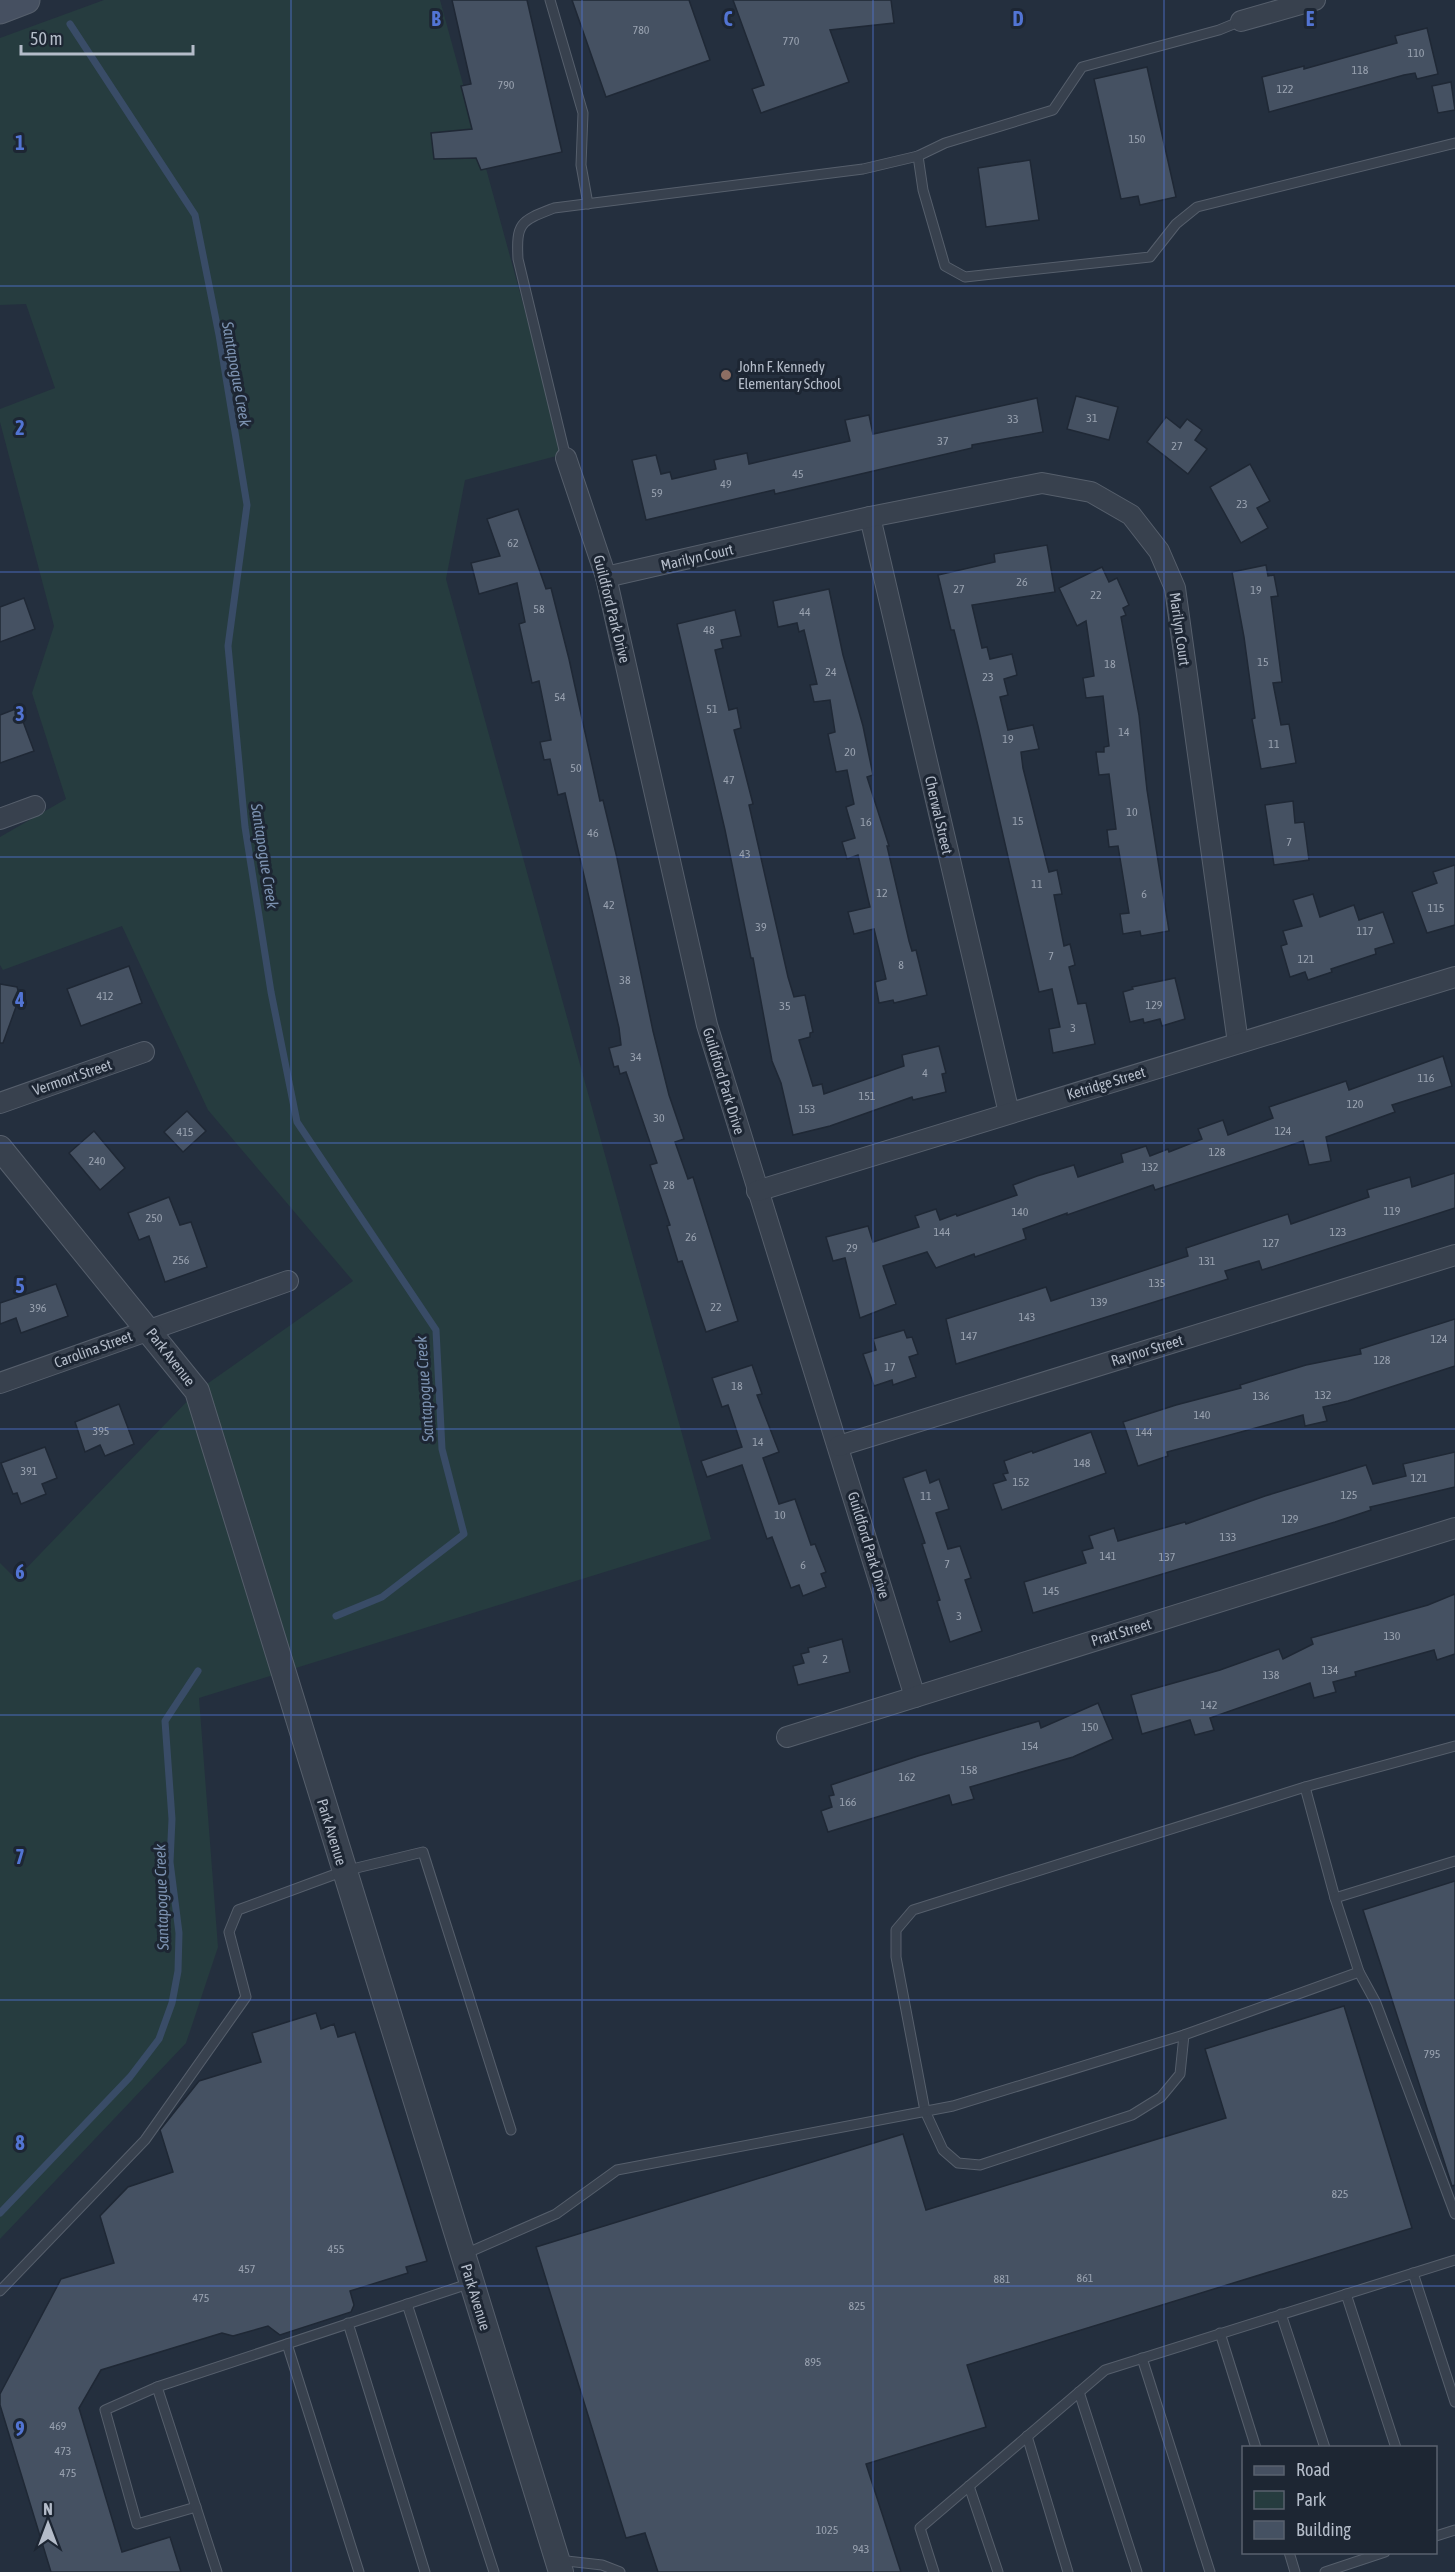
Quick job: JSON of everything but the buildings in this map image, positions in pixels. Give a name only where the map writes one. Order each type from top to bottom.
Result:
[{"type":"main road","points":[[0,10],[26,0]]},
{"type":"street","points":[[1241,21],[1315,0]]},
{"type":"street","name":"Guildford Park Drive","points":[[566,458],[606,577],[707,1025],[915,1697]]},
{"type":"street","name":"Marilyn Court","points":[[606,577],[870,517],[1042,483],[1091,492],[1131,515],[1159,550],[1175,588],[1238,1043]]},
{"type":"street","name":"Cherwal Street","points":[[870,517],[1009,1113]]},
{"type":"street","points":[[0,819],[35,806]]},
{"type":"street","name":"Ketridge Street","points":[[757,1191],[1455,976]]},
{"type":"street","name":"Vermont Street","points":[[0,1103],[144,1052]]},
{"type":"street","name":"Park Avenue","points":[[0,1148],[149,1328],[197,1391],[559,2566]]},
{"type":"street","name":"Raynor Street","points":[[839,1446],[1455,1255]]},
{"type":"street","name":"Carolina Street","points":[[0,1383],[149,1328],[288,1281]]},
{"type":"street","name":"Pratt Street","points":[[787,1737],[1455,1528]]},
{"type":"lane","points":[[550,0],[583,113],[580,165],[588,204]]},
{"type":"lane","points":[[566,458],[518,259],[517,234],[525,220],[554,208],[863,169],[918,156],[945,143],[1053,110],[1082,67],[1219,30],[1241,21]]},
{"type":"lane","points":[[918,156],[922,190],[945,266],[965,277],[1150,257],[1176,224],[1197,207],[1455,143]]},
{"type":"lane","points":[[1184,2035],[1180,2074],[1161,2097],[1132,2115],[980,2165],[958,2163],[943,2150],[926,2111],[896,1957],[896,1930],[913,1910],[1305,1787],[1455,1746]]},
{"type":"lane","points":[[1305,1787],[1335,1898],[1359,1972],[1376,2003],[1455,2214]]},
{"type":"lane","points":[[0,2291],[145,2140],[246,1997],[229,1932],[238,1910],[344,1871],[423,1852],[511,2130]]},
{"type":"lane","points":[[1335,1898],[1455,1861]]},
{"type":"lane","points":[[463,2255],[556,2214],[618,2170],[952,2106],[1184,2035],[1359,1972]]},
{"type":"lane","points":[[934,2572],[920,2528],[1104,2370],[1455,2260]]},
{"type":"lane","points":[[1413,2273],[1455,2402]]},
{"type":"lane","points":[[196,2507],[137,2524],[105,2410],[157,2387],[471,2283]]},
{"type":"lane","points":[[1346,2294],[1395,2446]]},
{"type":"lane","points":[[407,2304],[494,2572]]},
{"type":"lane","points":[[1281,2314],[1324,2446]]},
{"type":"lane","points":[[348,2324],[425,2572]]},
{"type":"lane","points":[[1220,2333],[1255,2446]]},
{"type":"lane","points":[[286,2344],[358,2572]]},
{"type":"lane","points":[[1142,2358],[1210,2572]]},
{"type":"lane","points":[[157,2387],[218,2572]]},
{"type":"lane","points":[[1079,2392],[1137,2572]]},
{"type":"lane","points":[[1027,2436],[1068,2572]]},
{"type":"lane","points":[[969,2486],[998,2572]]},
{"type":"lane","points":[[1437,2536],[1455,2530]]},
{"type":"lane","points":[[1289,2554],[1295,2572]]},
{"type":"lane","points":[[1325,2572],[1361,2556],[1377,2554]]},
{"type":"lane","points":[[559,2566],[602,2565],[620,2572]]},
{"type":"green space","points":[[104,0],[440,0],[564,454],[465,480],[446,579],[711,1539],[199,1698],[218,1947],[186,2043],[0,2239],[0,1563],[16,1579],[197,1391],[353,1281],[208,1110],[122,926],[3,970],[0,965],[0,837],[66,799],[32,693],[54,626],[0,422],[0,409],[55,388],[26,304],[0,305],[0,38]]},
{"type":"waterway","name":"Santapogue Creek","points":[[70,24],[195,215],[219,335],[247,505],[228,646],[245,827],[271,992],[297,1122],[436,1330],[442,1449],[464,1534],[382,1597],[336,1616]]},
{"type":"waterway","name":"Santapogue Creek","points":[[0,2213],[130,2077],[159,2039],[172,2003],[178,1971],[179,1933],[170,1862],[172,1819],[165,1721],[198,1671]]},
{"type":"place","name":"John F. Kennedy Elementary School","points":[[726,375]]}]
